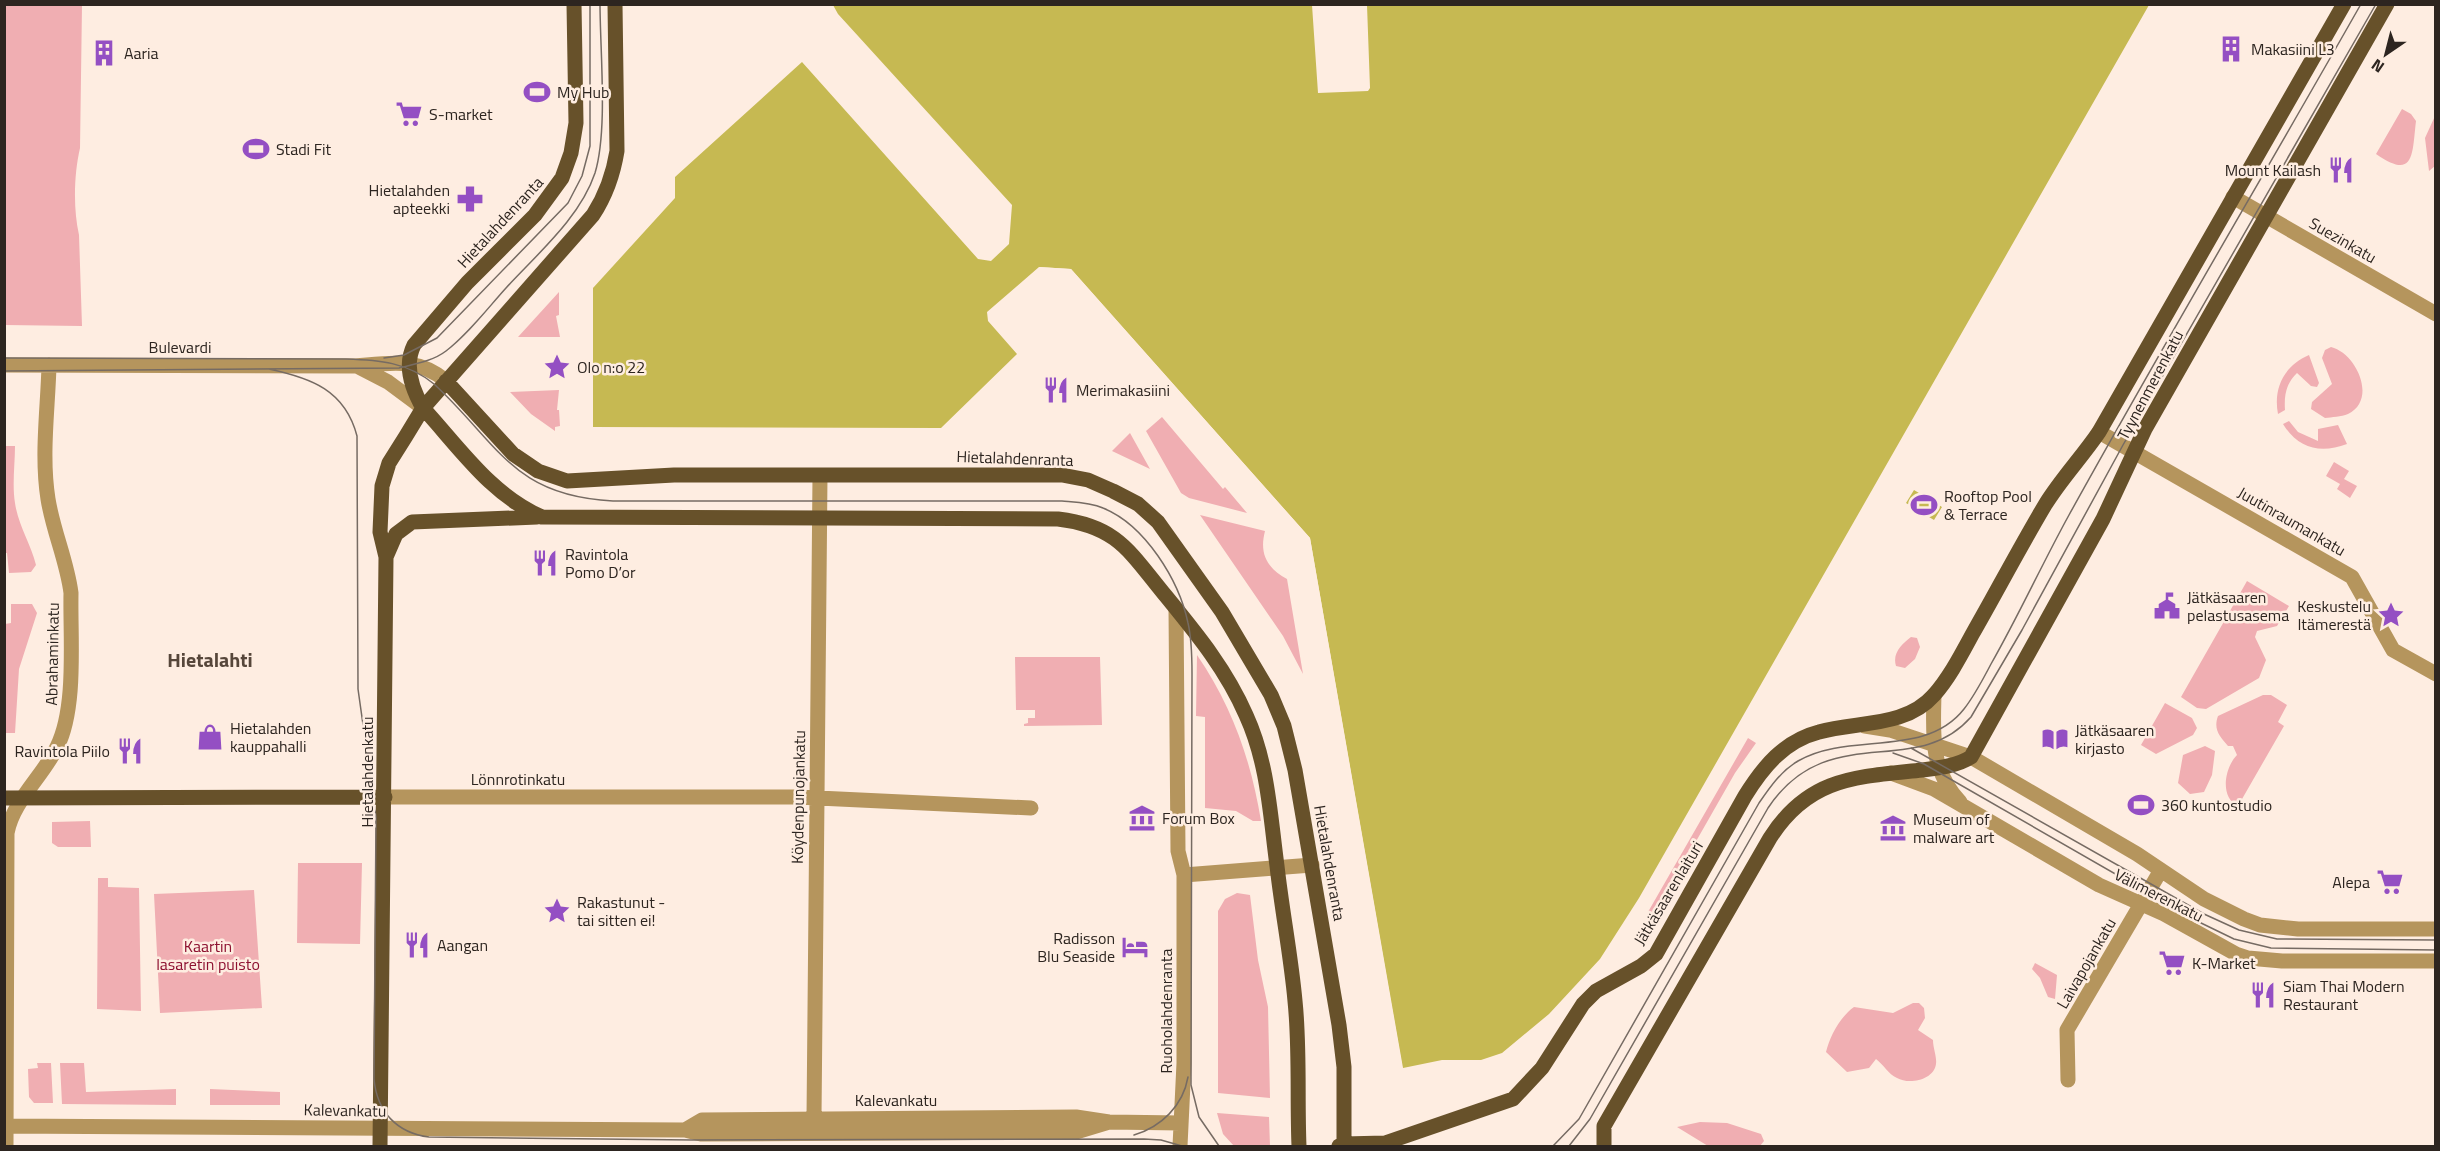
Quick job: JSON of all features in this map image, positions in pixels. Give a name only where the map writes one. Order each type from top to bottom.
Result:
[{"type":"main road","name":"Hietalahdenranta","points":[[411,362],[410,352],[432,321],[535,215],[562,178],[571,153],[576,123],[574,4]]},
{"type":"main road","points":[[423,408],[593,215],[604,198],[614,173],[617,151],[615,4]]},
{"type":"main road","name":"Tyynenmerenkatu","points":[[1865,726],[1911,711],[1934,695],[1967,644],[2055,490],[2099,432],[2344,4]]},
{"type":"main road","name":"Tyynenmerenkatu","points":[[1971,757],[2103,519],[2134,452],[2265,216],[2387,4]]},
{"type":"main road","points":[[411,362],[412,382],[423,408],[502,495],[521,508],[542,517]]},
{"type":"main road","name":"Hietalahdenranta","points":[[446,381],[513,454],[552,477],[584,481],[674,475],[1062,475],[1097,484],[1143,508],[1168,534],[1192,567],[1252,659],[1284,726],[1295,770],[1312,865],[1344,1067],[1342,1146]]},
{"type":"main road","name":"Hietalahdenkatu","points":[[380,1146],[386,557],[380,532],[382,486],[390,463],[423,408]]},
{"type":"main road","points":[[386,557],[400,529],[420,520],[542,517],[1058,519],[1083,522],[1103,529],[1117,540],[1214,656],[1247,717],[1268,786],[1295,1002],[1299,1146]]},
{"type":"main road","name":"Jätkäsaarenlaituri","points":[[1342,1146],[1385,1143],[1513,1099],[1542,1068],[1583,1004],[1596,991],[1641,966],[1656,954],[1745,796],[1769,763],[1786,748],[1807,736],[1836,728],[1865,726]]},
{"type":"main road","points":[[1604,1146],[1604,1126],[1778,826],[1801,801],[1829,785],[1956,764],[1971,757]]},
{"type":"main road","name":"Lönnrotinkatu","points":[[4,798],[385,797]]},
{"type":"street","name":"Suezinkatu","points":[[2233,197],[2436,314]]},
{"type":"street","name":"Bulevardi","points":[[4,365],[356,366],[411,362]]},
{"type":"street","points":[[411,362],[431,370],[446,381]]},
{"type":"street","name":"Abrahaminkatu","points":[[6,1146],[9,825],[24,798],[48,764],[68,719],[71,593],[68,573],[53,526],[47,496],[49,365]]},
{"type":"street","name":"Bulevardi","points":[[356,366],[388,382],[423,408]]},
{"type":"street","name":"Juutinraumankatu","points":[[2099,432],[2352,577],[2393,650],[2436,674]]},
{"type":"street","name":"Köydenpunojankatu","points":[[814,1118],[820,476]]},
{"type":"street","name":"Ruoholahdenranta","points":[[1176,609],[1178,851],[1184,875],[1184,1064],[1180,1146]]},
{"type":"street","points":[[1934,695],[1933,743],[1938,767],[1952,792],[1964,806]]},
{"type":"street","name":"Jätkäsaarenlaituri","points":[[1865,726],[1933,743],[1971,757],[1999,773]]},
{"type":"street","name":"Välimerenkatu","points":[[1891,773],[1922,783],[2099,885],[2141,904],[2220,947],[2248,958],[2282,961],[2436,961]]},
{"type":"street","name":"Välimerenkatu","points":[[1999,773],[2161,870],[2204,899],[2260,925],[2298,929],[2436,929]]},
{"type":"street","name":"Lönnrotinkatu","points":[[385,797],[816,798],[1031,808]]},
{"type":"street","points":[[1184,875],[1312,865]]},
{"type":"street","name":"Laivapojankatu","points":[[2068,1080],[2067,1030],[2161,870]]},
{"type":"street","name":"Kalevankatu","points":[[685,1130],[702,1120],[814,1118],[1076,1117],[1109,1122],[1181,1124]]},
{"type":"street","name":"Kalevankatu","points":[[5,1126],[685,1130],[701,1134],[1076,1132],[1109,1122]]},
{"type":"green space","points":[[4,5],[82,5],[80,148],[75,191],[82,326],[5,325]]},
{"type":"green space","points":[[2402,109],[2411,114],[2416,121],[2412,153],[2405,164],[2398,165],[2376,154]]},
{"type":"green space","points":[[2435,116],[2435,166],[2429,171],[2425,138]]},
{"type":"green space","points":[[559,292],[559,315],[556,316],[560,337],[518,337]]},
{"type":"green space","points":[[2331,347],[2340,351],[2355,367],[2360,377],[2362,398],[2357,407],[2348,414],[2325,418],[2311,409],[2312,402],[2332,384],[2322,358],[2325,350]]},
{"type":"green space","points":[[2309,355],[2319,383],[2317,387],[2311,386],[2297,373],[2286,390],[2285,410],[2278,414],[2277,395],[2282,379],[2293,365]]},
{"type":"green space","points":[[559,390],[557,410],[559,410],[560,426],[555,427],[555,431],[531,414],[510,392]]},
{"type":"green space","points":[[1162,417],[1223,489],[1225,487],[1247,513],[1189,498],[1181,493],[1146,431]]},
{"type":"green space","points":[[2289,421],[2298,432],[2318,441],[2318,429],[2338,425],[2347,444],[2319,449],[2303,444],[2283,424]]},
{"type":"green space","points":[[1130,433],[1150,469],[1112,451]]},
{"type":"green space","points":[[5,446],[15,446],[15,503],[36,565],[31,572],[9,573],[7,553],[4,553]]},
{"type":"green space","points":[[2334,462],[2349,471],[2344,479],[2357,486],[2350,498],[2337,489],[2340,484],[2326,476]]},
{"type":"green space","points":[[1200,515],[1265,531],[1263,547],[1266,560],[1274,570],[1287,579],[1303,674],[1283,636]]},
{"type":"green space","points":[[2247,581],[2289,606],[2277,626],[2257,631],[2255,637],[2266,660],[2259,678],[2206,709],[2197,708],[2181,697]]},
{"type":"green space","points":[[11,604],[32,604],[37,613],[19,669],[15,733],[5,733],[5,624],[11,623]]},
{"type":"green space","points":[[1911,637],[1917,638],[1920,647],[1915,659],[1905,668],[1896,666],[1897,653]]},
{"type":"green space","points":[[1197,655],[1220,694],[1238,734],[1252,777],[1261,821],[1253,821],[1236,811],[1205,808],[1205,717],[1196,716]]},
{"type":"green space","points":[[1015,657],[1100,657],[1102,725],[1024,726],[1028,723],[1028,718],[1035,718],[1035,710],[1016,710]]},
{"type":"green space","points":[[2263,695],[2271,695],[2287,705],[2278,722],[2284,726],[2238,806],[2232,802],[2226,789],[2229,767],[2237,755],[2233,746],[2228,746],[2220,736],[2217,729],[2218,716]]},
{"type":"green space","points":[[2165,703],[2192,718],[2197,728],[2193,735],[2156,754],[2141,745]]},
{"type":"green space","points":[[1748,738],[1756,743],[1735,773],[1654,915],[1648,912]]},
{"type":"green space","points":[[2205,746],[2215,751],[2212,775],[2204,792],[2190,794],[2178,783],[2183,755]]},
{"type":"green space","points":[[90,821],[91,847],[58,847],[52,843],[52,822]]},
{"type":"green space","points":[[298,863],[362,863],[360,944],[297,943]]},
{"type":"green space","points":[[98,878],[108,878],[108,887],[139,888],[141,1011],[97,1009]]},
{"type":"green space","name":"Kaartin lasaretin puisto","points":[[254,890],[262,1008],[160,1013],[154,894]]},
{"type":"green space","points":[[1237,893],[1250,895],[1258,960],[1268,1007],[1270,1098],[1218,1093],[1218,911],[1225,899]]},
{"type":"green space","points":[[2035,963],[2057,975],[2055,999],[2048,997],[2040,978],[2032,969]]},
{"type":"green space","points":[[1913,1003],[1919,1003],[1924,1008],[1925,1018],[1918,1030],[1933,1040],[1936,1064],[1931,1074],[1926,1077],[1914,1081],[1902,1080],[1891,1074],[1876,1059],[1869,1068],[1847,1072],[1826,1052],[1836,1027],[1854,1007],[1893,1013]]},
{"type":"green space","points":[[37,1063],[51,1063],[53,1103],[34,1103],[29,1097],[28,1069],[38,1068]]},
{"type":"green space","points":[[60,1063],[84,1063],[86,1092],[176,1089],[176,1105],[62,1104]]},
{"type":"green space","points":[[210,1089],[280,1092],[280,1105],[210,1105]]},
{"type":"green space","points":[[1217,1113],[1269,1117],[1270,1146],[1234,1146],[1223,1134]]},
{"type":"green space","points":[[1700,1122],[1727,1123],[1761,1134],[1764,1141],[1760,1146],[1708,1146],[1677,1127]]},
{"type":"shaded area","points":[[833,5],[1312,5],[1318,93],[1368,91],[1370,88],[1367,5],[2149,5],[1639,898],[1600,959],[1549,1014],[1502,1053],[1481,1060],[1442,1060],[1403,1068],[1310,538],[1071,269],[1039,267],[987,312],[988,321],[1017,354],[941,428],[593,427],[593,288],[675,198],[675,177],[802,62],[978,259],[991,261],[1009,244],[1012,205],[838,14]]},
{"type":"shaded area","name":"Rooftop Pool & Terrace","points":[[1914,490],[1942,507],[1934,520],[1906,503]]},
{"type":"pier","points":[[1039,267],[1071,269],[1310,538],[1403,1071],[1400,1069],[1307,540],[1069,272],[1042,271]]},
{"type":"tram line","points":[[384,358],[404,355],[437,338],[568,203],[582,176],[590,146],[590,4]]},
{"type":"tram line","points":[[4,371],[399,368],[424,362],[441,354],[470,329],[556,235],[588,189],[595,173],[601,135],[600,4]]},
{"type":"tram line","points":[[1553,1146],[1579,1119],[1759,803],[1781,774],[1798,761],[1818,752],[1840,747],[1908,740],[1929,734],[1948,724],[1968,704],[2105,451],[2361,4]]},
{"type":"tram line","points":[[1569,1146],[1590,1119],[1768,808],[1792,781],[1817,765],[1844,757],[1924,746],[1949,736],[1971,717],[2022,630],[2123,445],[2376,4]]},
{"type":"tram line","points":[[4,358],[346,359],[392,364],[413,371],[434,384],[510,463],[529,478],[552,489],[579,497],[613,501],[1062,501],[1093,505],[1118,516],[1133,527],[1158,556],[1177,589],[1189,629],[1192,648],[1191,1085],[1199,1117],[1219,1146]]},
{"type":"tram line","points":[[269,369],[312,382],[335,397],[344,407],[357,436],[358,689],[376,817],[374,1079],[384,1111],[398,1126],[429,1137],[692,1140],[1144,1139],[1161,1140],[1182,1146]]},
{"type":"tram line","points":[[1911,748],[2204,914],[2239,930],[2277,939],[2436,940]]},
{"type":"tram line","points":[[1893,753],[1924,764],[2199,922],[2234,939],[2271,948],[2436,950]]},
{"type":"tram line","points":[[1134,1135],[1153,1127],[1169,1114],[1181,1097],[1188,1077]]},
{"type":"place","name":"Makasiini L3","points":[[2231,49]]},
{"type":"place","name":"Aaria","points":[[104,53]]},
{"type":"place","name":"My Hub","points":[[537,92]]},
{"type":"place","name":"S-market","points":[[409,114]]},
{"type":"place","name":"Stadi Fit","points":[[256,149]]},
{"type":"place","name":"Mount Kailash","points":[[2341,170]]},
{"type":"place","name":"Hietalahden apteekki","points":[[470,199]]},
{"type":"place","name":"Olo n:o 22","points":[[557,367]]},
{"type":"place","name":"Merimakasiini","points":[[1056,390]]},
{"type":"place","name":"Rooftop Pool & Terrace","points":[[1924,505]]},
{"type":"place","name":"Ravintola Pomo D’or","points":[[545,563]]},
{"type":"place","name":"Jätkäsaaren pelastusasema","points":[[2167,606]]},
{"type":"place","name":"Keskustelu Itämerestä","points":[[2391,615]]},
{"type":"place","name":"Hietalahden kauppahalli","points":[[210,737]]},
{"type":"place","name":"Jätkäsaaren kirjasto","points":[[2055,739]]},
{"type":"place","name":"Ravintola Piilo","points":[[130,751]]},
{"type":"place","name":"360 kuntostudio","points":[[2141,805]]},
{"type":"place","name":"Forum Box","points":[[1142,818]]},
{"type":"place","name":"Museum of malware art","points":[[1893,828]]},
{"type":"place","name":"Alepa","points":[[2390,882]]},
{"type":"place","name":"Rakastunut - tai sitten ei!","points":[[557,911]]},
{"type":"place","name":"Aangan","points":[[417,945]]},
{"type":"place","name":"Radisson Blu Seaside","points":[[1135,947]]},
{"type":"place","name":"K-Market","points":[[2172,963]]},
{"type":"place","name":"Siam Thai Modern Restaurant","points":[[2263,995]]},
{"type":"district","name":"Hietalahti","points":[[210,659]]}]
